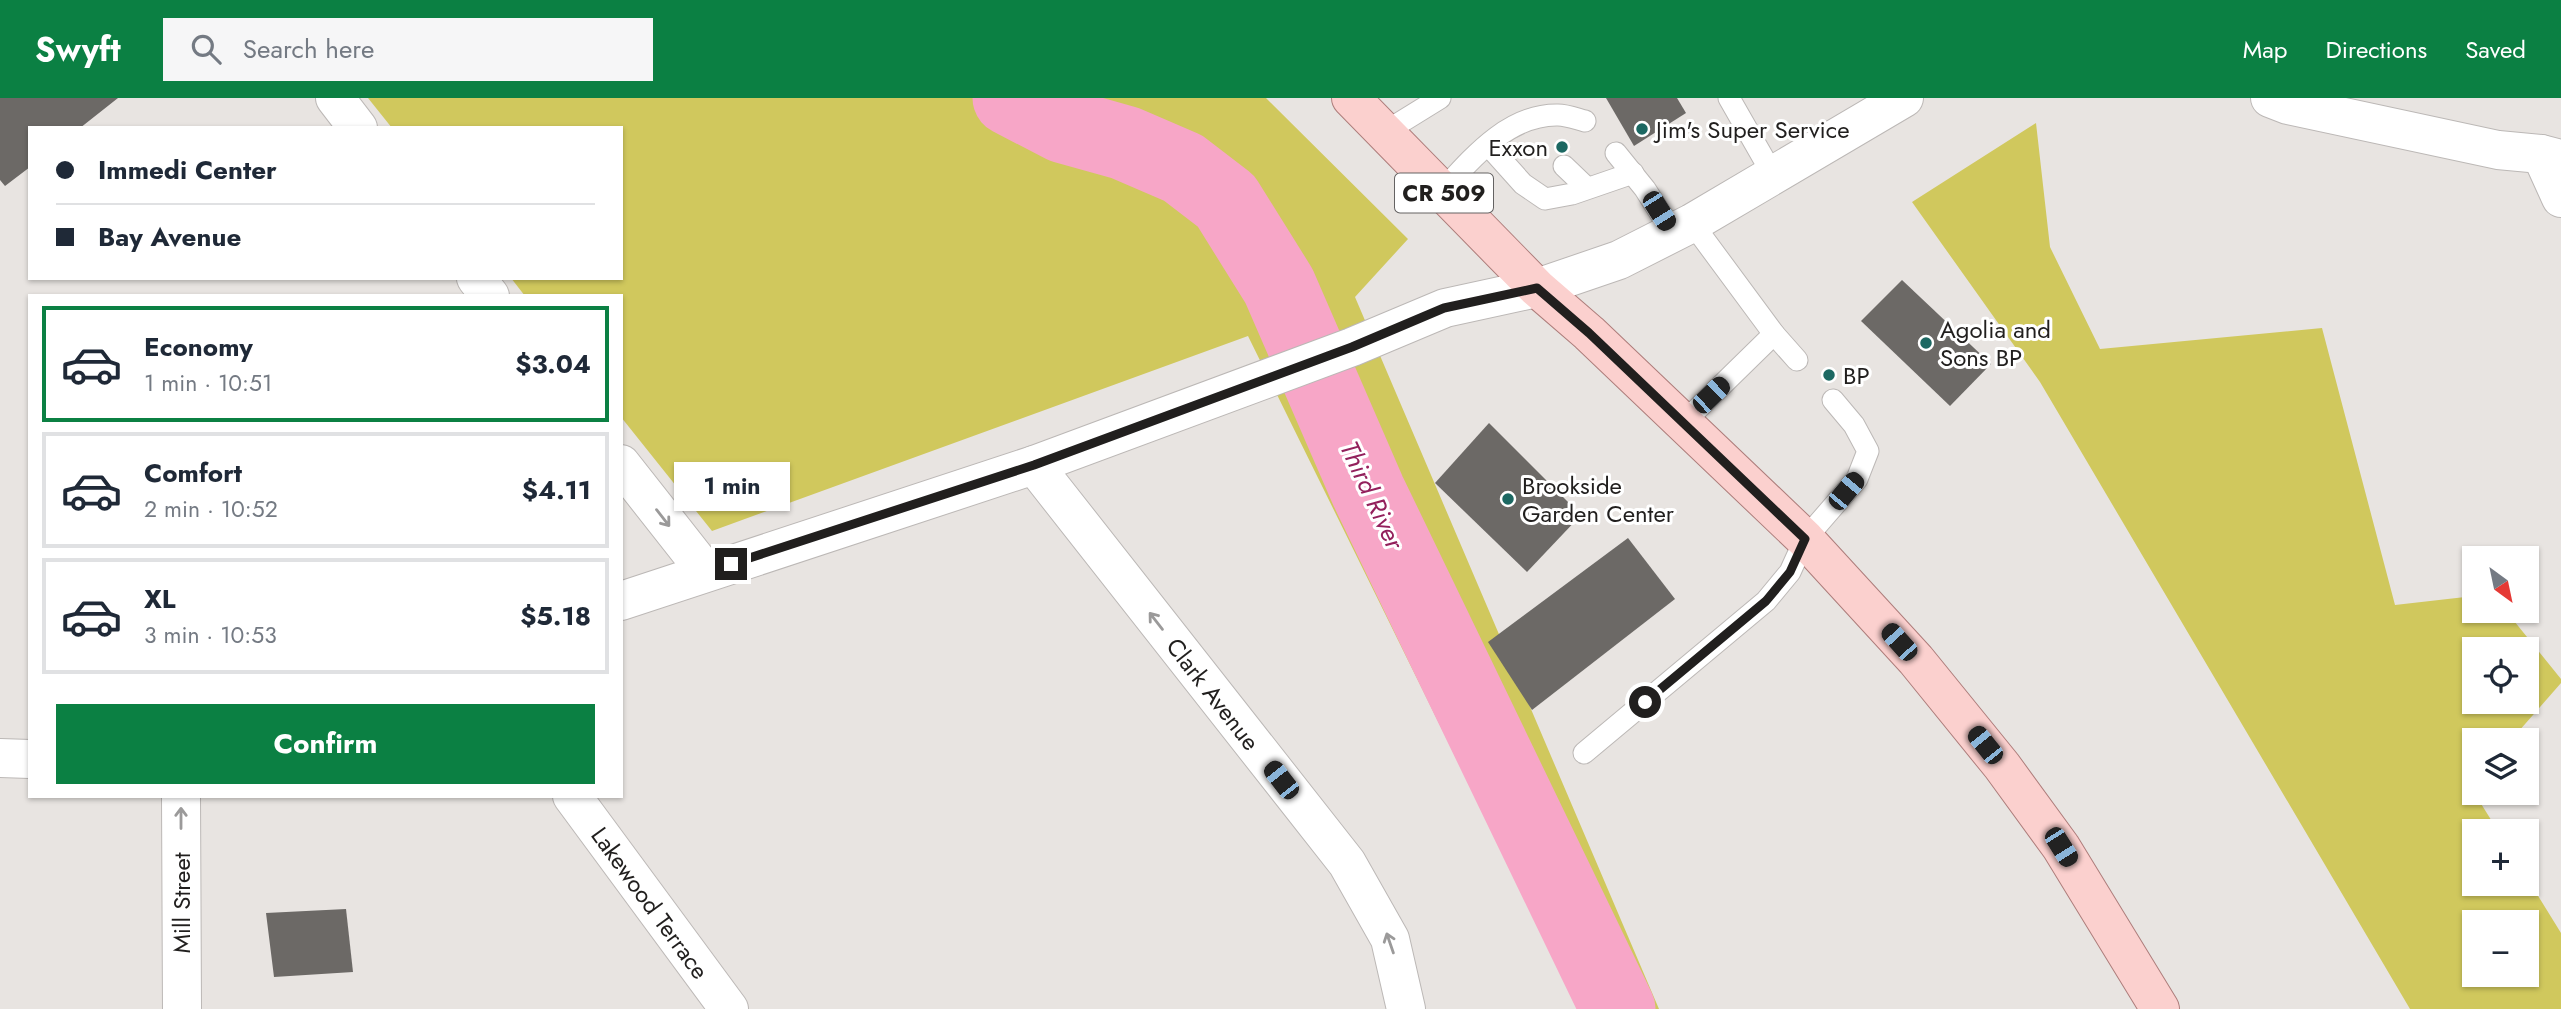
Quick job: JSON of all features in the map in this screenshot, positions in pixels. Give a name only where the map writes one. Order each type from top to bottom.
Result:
[{"type":"main road","name":"CR 509","points":[[1351,98],[1537,288],[1589,333],[1805,539],[1916,660],[2002,766],[2061,847],[2160,1009]]},
{"type":"street","points":[[335,98],[357,126]]},
{"type":"street","points":[[623,600],[1034,465],[1352,347],[1444,308],[1537,288],[1619,261],[1682,228],[1904,98]]},
{"type":"street","points":[[2270,98],[2288,105],[2498,150],[2551,157],[2561,198]]},
{"type":"street","points":[[478,280],[488,294]]},
{"type":"street","name":"Clark Avenue","points":[[1034,465],[1347,863],[1390,939],[1406,1009]]},
{"type":"street","points":[[623,467],[706,572]]},
{"type":"street","points":[[0,758],[28,760]]},
{"type":"street","name":"Mill Street","points":[[181,798],[182,1009]]},
{"type":"street","name":"Lakewood Terrace","points":[[573,798],[729,1009]]},
{"type":"lane","points":[[1385,132],[1440,98]]},
{"type":"lane","points":[[1729,98],[1773,175]]},
{"type":"lane","points":[[1442,191],[1478,152],[1488,145],[1560,115],[1585,121]]},
{"type":"lane","points":[[1488,145],[1523,184],[1545,199],[1572,194],[1633,173]]},
{"type":"lane","points":[[1616,153],[1797,360]]},
{"type":"lane","points":[[1564,166],[1587,188]]},
{"type":"lane","points":[[1683,423],[1774,334]]},
{"type":"lane","points":[[1584,753],[1766,601],[1790,572],[1805,539],[1857,478],[1868,451],[1854,425],[1833,400]]},
{"type":"shaded area","points":[[368,98],[1266,98],[1408,239],[1355,297],[1659,1009],[1580,1009],[1248,336],[712,531],[623,420],[623,294],[523,294],[513,280],[623,280],[623,126],[390,126]]},
{"type":"shaded area","points":[[2036,123],[2050,247],[2100,349],[2322,328],[2395,605],[2462,597],[2462,623],[2516,623],[2527,637],[2462,637],[2462,714],[2534,714],[2522,728],[2462,728],[2462,805],[2482,805],[2491,819],[2462,819],[2462,896],[2538,896],[2561,933],[2561,1009],[2410,1009],[2040,382],[1912,202]]},
{"type":"shaded area","points":[[2539,652],[2561,679],[2561,683],[2539,708]]},
{"type":"building","points":[[0,98],[118,98],[83,126],[28,126],[28,169],[5,186],[0,180]]},
{"type":"building","name":"Jim's Super Service","points":[[1606,98],[1677,98],[1686,113],[1634,146]]},
{"type":"building","name":"Agolia and Sons BP","points":[[1902,280],[1991,364],[1950,406],[1861,321]]},
{"type":"building","name":"Brookside Garden Center","points":[[1489,423],[1581,515],[1527,572],[1435,483]]},
{"type":"building","points":[[1628,538],[1675,599],[1532,710],[1488,642]]},
{"type":"building","points":[[346,909],[353,972],[274,977],[266,913]]},
{"type":"waterway","name":"Third River","points":[[1010,98],[1064,126],[1125,143],[1183,168],[1226,201],[1279,286],[1368,491],[1618,1009]]},
{"type":"place","name":"Jim's Super Service","points":[[1642,129]]},
{"type":"place","name":"Exxon","points":[[1562,147]]},
{"type":"place","name":"Agolia and Sons BP","points":[[1926,343]]},
{"type":"place","name":"BP","points":[[1829,375]]},
{"type":"place","name":"Brookside Garden Center","points":[[1508,499]]},
{"type":"route","points":[[731,564],[1034,465],[1352,347],[1444,308],[1537,288],[1589,333],[1805,539],[1790,572],[1766,601],[1645,702]]}]
